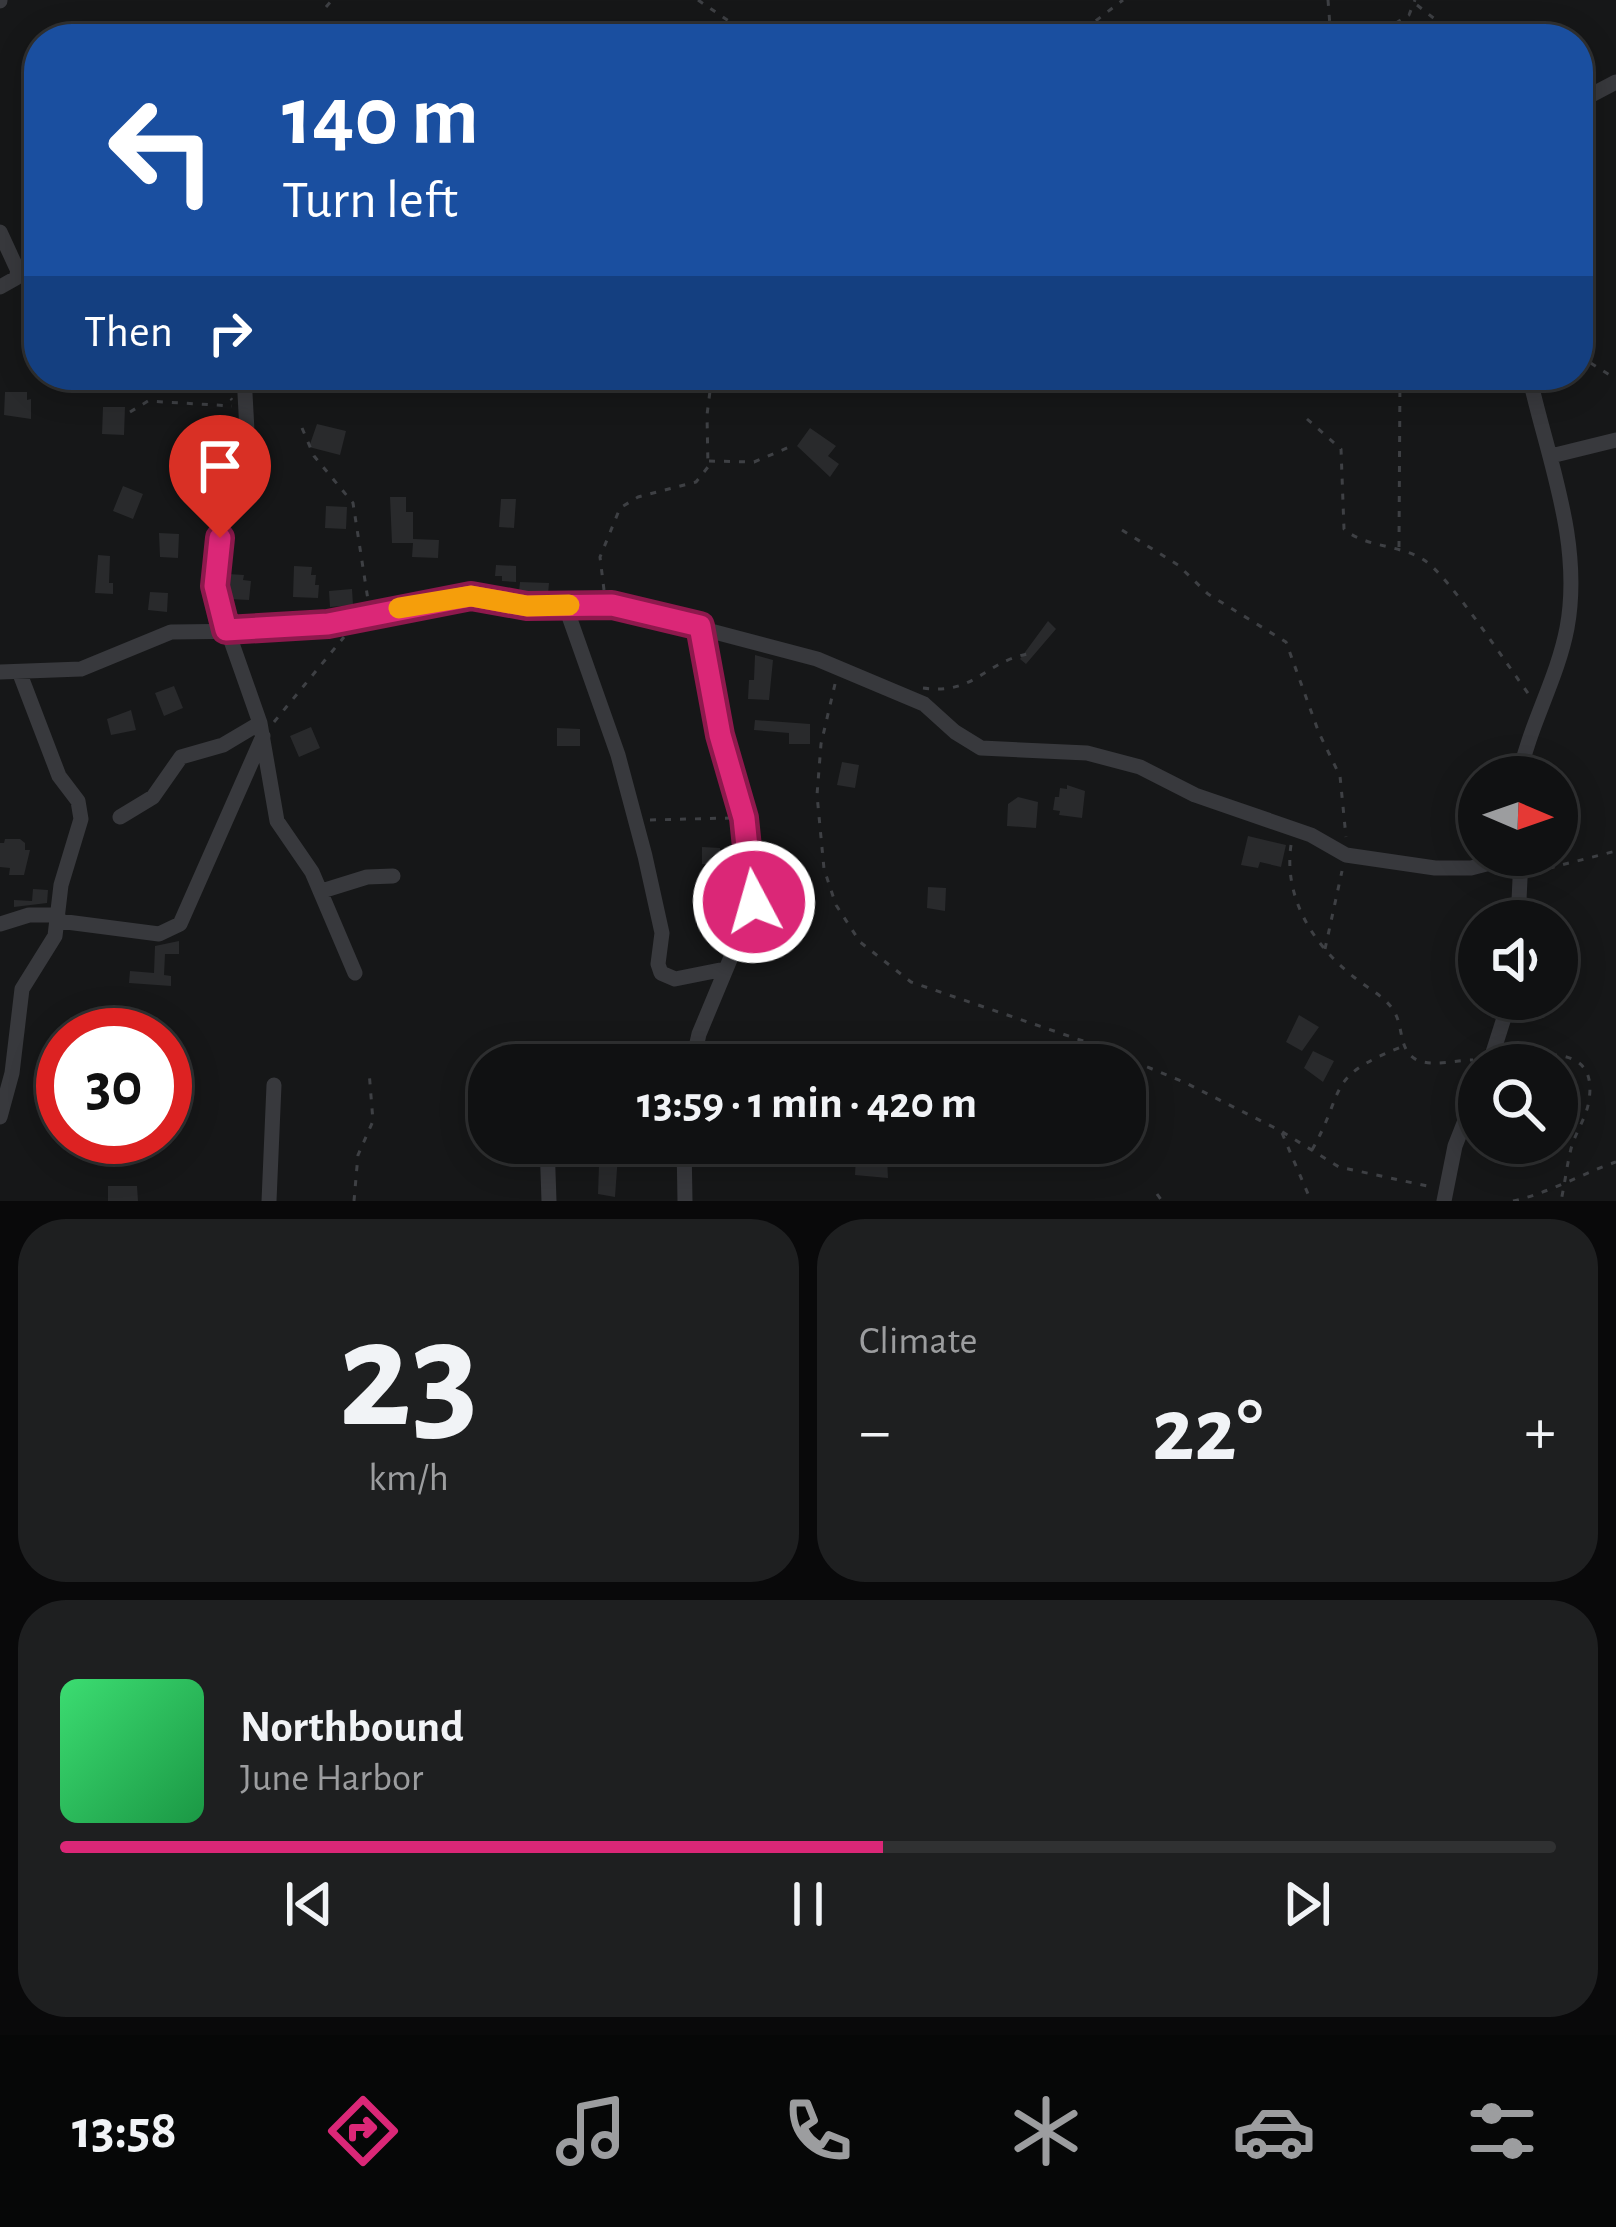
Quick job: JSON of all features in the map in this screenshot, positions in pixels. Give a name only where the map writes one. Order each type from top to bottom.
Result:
[{"type":"street","points":[[0,232],[18,271],[16,278],[0,287]]},
{"type":"street","points":[[245,390],[247,431],[215,577],[226,630],[261,730],[277,821],[322,891],[355,974]]},
{"type":"street","points":[[1527,756],[1569,614],[1561,497],[1533,390]]},
{"type":"street","points":[[1551,456],[1616,440]]},
{"type":"street","points":[[0,672],[81,668],[171,632],[258,631],[352,620],[471,596],[527,606],[612,605],[839,668],[934,711],[982,748],[1058,750],[1114,760],[1293,829],[1346,855],[1458,868]]},
{"type":"street","points":[[565,604],[618,755],[662,933],[658,964],[662,974],[675,979],[725,970]]},
{"type":"street","points":[[697,1044],[754,902],[756,881],[720,735],[700,626]]},
{"type":"street","points":[[0,1117],[22,989],[50,948],[81,810],[59,776],[20,674]]},
{"type":"street","points":[[120,818],[153,796],[181,757],[261,730]]},
{"type":"street","points":[[0,924],[29,915],[159,934],[180,924],[261,730]]},
{"type":"street","points":[[322,891],[393,876]]},
{"type":"street","points":[[269,1201],[274,1085]]},
{"type":"street","points":[[1445,1195],[1458,1138]]},
{"type":"street","points":[[548,1164],[549,1201]]},
{"type":"street","points":[[684,1164],[685,1201]]},
{"type":"path","points":[[326,7],[332,0]]},
{"type":"path","points":[[698,0],[733,24]]},
{"type":"path","points":[[1092,24],[1123,0]]},
{"type":"path","points":[[1394,24],[1409,15],[1415,2],[1442,24]]},
{"type":"path","points":[[130,412],[148,401],[237,406],[224,390]]},
{"type":"path","points":[[612,605],[600,579],[600,556],[614,516],[638,497],[696,482],[709,461],[710,390]]},
{"type":"path","points":[[1399,549],[1400,390]]},
{"type":"path","points":[[1307,419],[1341,449],[1344,529],[1431,565],[1541,712]]},
{"type":"path","points":[[302,428],[314,456],[353,502],[373,613]]},
{"type":"path","points":[[709,461],[754,462],[794,445]]},
{"type":"path","points":[[1122,530],[1178,565],[1208,595],[1286,642],[1340,776],[1346,855],[1324,950]]},
{"type":"path","points":[[261,730],[331,657],[352,620]]},
{"type":"path","points":[[898,692],[942,691],[976,682],[999,663],[1027,655]]},
{"type":"path","points":[[839,668],[821,744],[817,795],[824,869],[836,905],[860,942],[910,982],[1089,1042],[1186,1083],[1281,1131],[1339,1167],[1445,1195]]},
{"type":"path","points":[[635,820],[744,818]]},
{"type":"path","points":[[1293,829],[1291,884],[1324,950],[1396,1013],[1403,1046],[1421,1062],[1458,1063]]},
{"type":"path","points":[[1578,859],[1616,851]]},
{"type":"path","points":[[1312,1150],[1342,1082],[1366,1061],[1403,1046]]},
{"type":"path","points":[[1578,1063],[1588,1077],[1590,1098],[1578,1129]]},
{"type":"path","points":[[354,1201],[358,1155],[373,1121],[369,1071]]},
{"type":"path","points":[[1281,1131],[1311,1201]]},
{"type":"path","points":[[1513,1201],[1616,1162]]},
{"type":"path","points":[[1561,1201],[1569,1164]]},
{"type":"path","points":[[1157,1194],[1162,1201]]},
{"type":"building","points":[[5,392],[27,392],[31,419],[4,415]]},
{"type":"building","points":[[103,407],[125,407],[124,435],[102,434]]},
{"type":"building","points":[[317,424],[346,431],[340,455],[309,447]]},
{"type":"building","points":[[810,428],[836,446],[828,456],[839,464],[830,477],[797,446]]},
{"type":"building","points":[[123,486],[143,494],[133,519],[113,511]]},
{"type":"building","points":[[390,497],[406,497],[406,512],[413,512],[413,539],[439,540],[438,558],[412,557],[413,543],[392,543]]},
{"type":"building","points":[[501,499],[516,499],[514,528],[499,527]]},
{"type":"building","points":[[326,506],[347,507],[346,529],[325,528]]},
{"type":"building","points":[[159,533],[179,534],[178,558],[160,557]]},
{"type":"building","points":[[98,555],[110,556],[113,594],[95,593]]},
{"type":"building","points":[[496,565],[516,566],[516,582],[495,576]]},
{"type":"building","points":[[294,566],[312,567],[318,598],[293,597]]},
{"type":"building","points":[[228,574],[244,575],[243,580],[251,581],[249,600],[229,599]]},
{"type":"building","points":[[520,582],[549,583],[548,594],[519,592]]},
{"type":"building","points":[[352,589],[353,605],[330,607],[329,591]]},
{"type":"building","points":[[150,592],[168,593],[167,612],[148,610]]},
{"type":"building","points":[[1048,621],[1056,629],[1026,664],[1020,659]]},
{"type":"building","points":[[755,655],[773,660],[769,700],[748,699]]},
{"type":"building","points":[[174,686],[183,708],[164,716],[155,693]]},
{"type":"building","points":[[131,710],[136,730],[111,735],[107,719]]},
{"type":"building","points":[[755,720],[810,724],[810,744],[789,744],[789,733],[754,730]]},
{"type":"building","points":[[311,727],[320,748],[299,757],[290,736]]},
{"type":"building","points":[[557,728],[580,729],[580,746],[557,746]]},
{"type":"building","points":[[842,762],[859,765],[855,788],[837,785]]},
{"type":"building","points":[[1067,785],[1085,791],[1082,818],[1053,810],[1060,788],[1067,789]]},
{"type":"building","points":[[1018,797],[1038,802],[1036,828],[1007,826],[1008,804]]},
{"type":"building","points":[[1248,836],[1286,845],[1281,867],[1260,862],[1258,868],[1241,865]]},
{"type":"building","points":[[20,839],[25,850],[30,850],[24,875],[9,875],[10,868],[0,867],[0,843]]},
{"type":"building","points":[[702,847],[720,848],[720,864],[702,864]]},
{"type":"building","points":[[928,887],[946,888],[945,911],[927,908]]},
{"type":"building","points":[[33,889],[48,890],[47,903],[14,907],[14,900],[32,901]]},
{"type":"building","points":[[179,941],[179,954],[165,954],[164,975],[171,976],[171,986],[129,983],[130,971],[154,973],[155,946]]},
{"type":"building","points":[[1299,1015],[1319,1027],[1302,1051],[1286,1042]]},
{"type":"building","points":[[1313,1051],[1334,1061],[1323,1082],[1304,1068]]},
{"type":"building","points":[[593,1164],[617,1164],[615,1197],[598,1194],[599,1165]]},
{"type":"building","points":[[856,1164],[887,1164],[888,1178],[855,1175]]},
{"type":"building","points":[[108,1186],[137,1186],[138,1201],[108,1201]]},
{"type":"slow traffic","points":[[399,608],[471,596],[527,606],[569,605]]},
{"type":"route","points":[[220,538],[215,586],[226,630],[328,624],[471,596],[527,606],[612,605],[700,626],[720,735],[744,818],[756,881],[754,902]]}]
